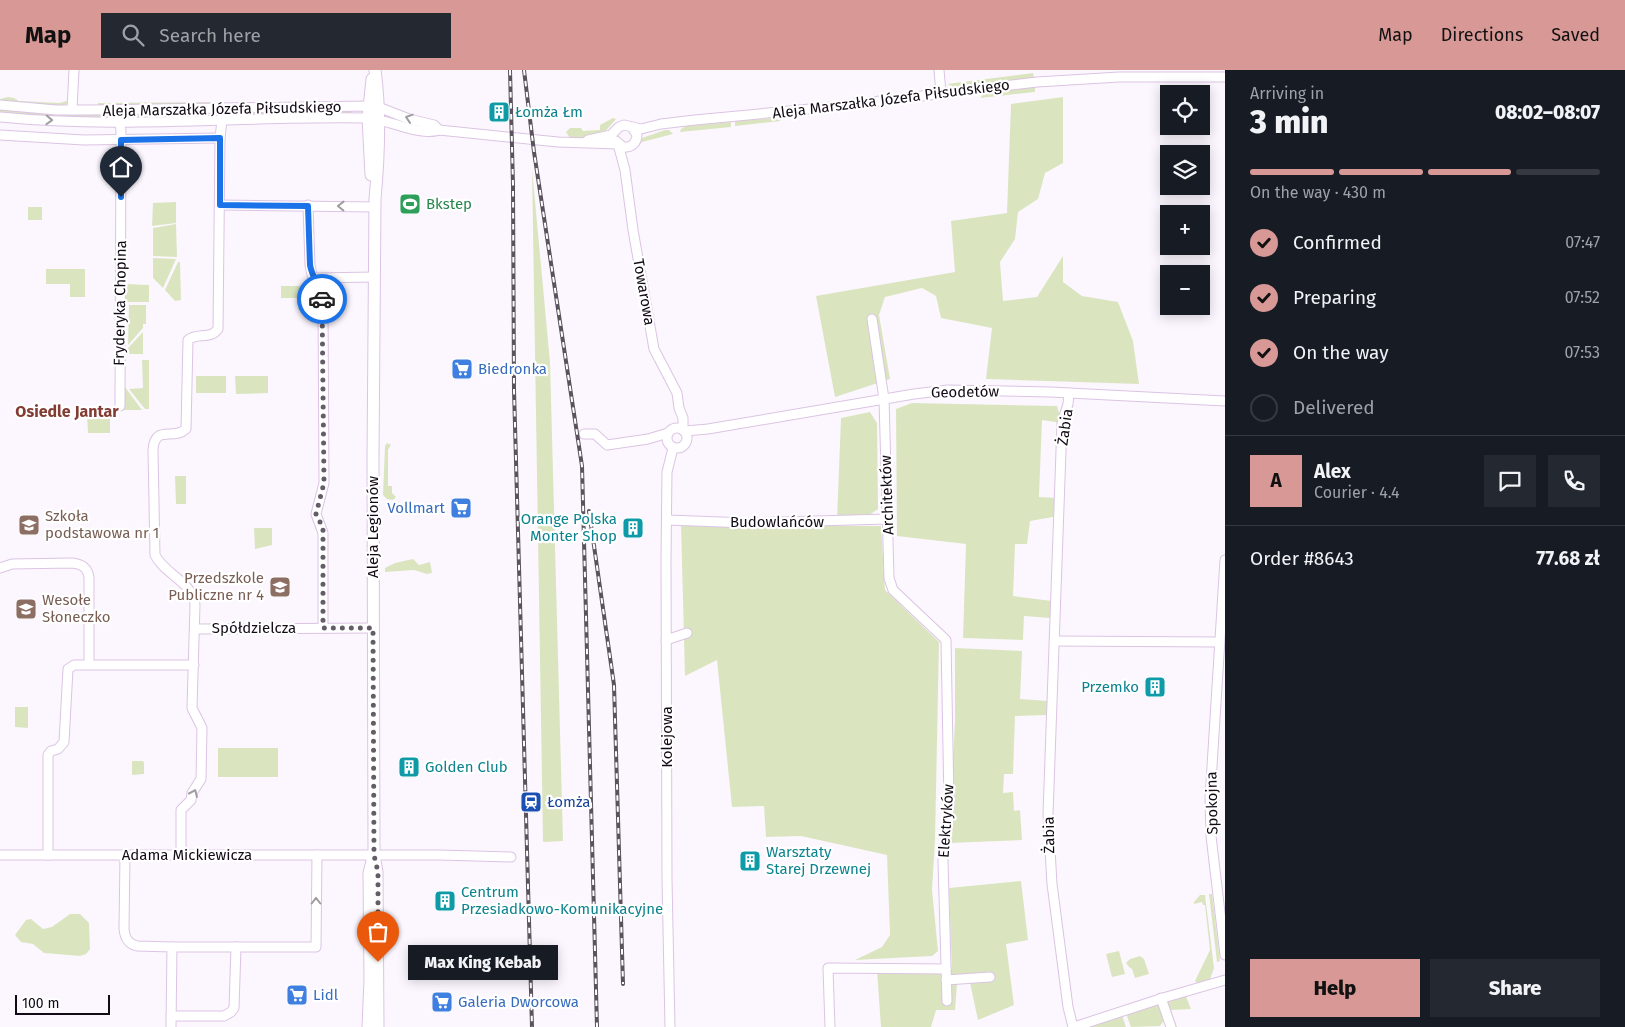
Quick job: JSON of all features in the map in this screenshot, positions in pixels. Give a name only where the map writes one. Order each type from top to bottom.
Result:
[{"type":"main road","name":"Aleja Legionów","points":[[374,70],[373,113],[378,168],[375,203],[374,277],[373,628],[374,855],[378,872],[378,1027]]},
{"type":"main road","name":"Aleja Legionów","points":[[368,1027],[370,980],[369,872],[374,855]]},
{"type":"street","points":[[72,110],[74,70]]},
{"type":"street","points":[[939,70],[941,93]]},
{"type":"street","name":"Aleja Marszałka Józefa Piłsudskiego","points":[[1201,77],[1225,71]]},
{"type":"street","points":[[1201,77],[1225,84]]},
{"type":"street","name":"Aleja Marszałka Józefa Piłsudskiego","points":[[0,117],[55,121],[121,122],[222,120],[373,113],[416,129],[434,132],[439,130],[558,142],[586,142],[611,135],[624,125],[640,129],[661,124],[1083,78],[1225,77]]},
{"type":"street","name":"Aleja Marszałka Józefa Piłsudskiego","points":[[0,105],[72,110],[373,113],[434,125],[439,130]]},
{"type":"street","name":"Fryderyka Chopina","points":[[117,110],[121,122],[120,406]]},
{"type":"street","points":[[181,855],[181,810],[191,800],[192,793],[201,778],[202,728],[192,708],[195,605],[192,593],[163,566],[155,555],[153,450],[154,443],[160,435],[178,434],[186,429],[188,340],[193,336],[212,335],[218,329],[220,138],[222,120]]},
{"type":"street","name":"Aleja Marszałka Józefa Piłsudskiego","points":[[586,142],[589,144],[607,142],[626,147],[644,134],[670,124]]},
{"type":"street","points":[[632,127],[636,132],[634,143]]},
{"type":"street","points":[[616,132],[615,138],[618,144]]},
{"type":"street","points":[[0,135],[56,139],[121,140],[220,138]]},
{"type":"street","name":"Towarowa","points":[[625,170],[627,155],[634,143]]},
{"type":"street","name":"Towarowa","points":[[618,144],[625,170],[633,230],[654,349],[677,393],[687,441]]},
{"type":"street","points":[[220,205],[308,206],[375,203]]},
{"type":"street","points":[[308,206],[310,265],[312,275],[319,284],[323,305],[324,483],[316,514],[323,528],[323,628]]},
{"type":"street","points":[[316,278],[374,277]]},
{"type":"street","name":"Architektów","points":[[872,319],[884,399],[889,578],[893,590],[946,640]]},
{"type":"street","name":"Geodetów","points":[[671,431],[708,429],[948,390],[1069,393],[1225,401]]},
{"type":"street","name":"Żabia","points":[[1069,393],[1068,404],[1062,423],[1048,814],[1049,857],[1067,999],[1073,1027]]},
{"type":"street","name":"Kolejowa","points":[[670,1027],[667,879],[666,520],[667,472],[671,431],[680,408]]},
{"type":"street","points":[[648,439],[680,448],[687,441],[708,429]]},
{"type":"street","points":[[584,434],[595,434],[607,445],[648,439],[671,431]]},
{"type":"street","name":"Budowlańców","points":[[666,520],[748,523],[887,519]]},
{"type":"street","name":"Spokojna","points":[[1225,560],[1210,798],[1211,836],[1225,955]]},
{"type":"street","points":[[0,568],[12,564],[72,563],[80,564],[86,568],[89,578],[89,664]]},
{"type":"street","name":"Spółdzielcza","points":[[195,628],[373,628]]},
{"type":"street","points":[[666,640],[687,633]]},
{"type":"street","name":"Elektryków","points":[[946,640],[949,821],[943,861],[947,1001]]},
{"type":"street","points":[[1055,641],[1219,642]]},
{"type":"street","points":[[48,855],[48,755],[64,742],[66,671],[69,667],[74,664],[194,665]]},
{"type":"street","points":[[125,854],[124,933],[132,945],[316,948],[317,855]]},
{"type":"street","name":"Adama Mickiewicza","points":[[0,855],[511,857]]},
{"type":"street","points":[[171,1027],[172,947]]},
{"type":"street","points":[[171,1016],[224,1016],[231,1012],[234,1008],[236,947]]},
{"type":"street","points":[[830,1027],[828,968],[946,968]]},
{"type":"street","points":[[946,980],[990,978]]},
{"type":"street","points":[[1073,1027],[1161,998],[1225,980]]},
{"type":"street","points":[[1161,998],[1171,1027]]},
{"type":"green space","points":[[1033,73],[1034,78],[955,87],[947,84]]},
{"type":"green space","points":[[1035,87],[1035,92],[980,98],[985,93]]},
{"type":"green space","points":[[8,97],[19,101],[60,103],[66,101],[68,103],[62,106],[0,101],[0,99]]},
{"type":"green space","points":[[1063,97],[1063,163],[1045,173],[1038,199],[1018,212],[1015,239],[1000,262],[1003,301],[1037,297],[1063,256],[1063,282],[1082,296],[1118,302],[1133,341],[1139,384],[986,379],[992,328],[941,318],[936,296],[922,288],[885,297],[879,315],[890,379],[835,397],[816,296],[955,272],[951,221],[1007,213],[1011,104]]},
{"type":"green space","points":[[215,102],[210,105],[98,107],[98,103]]},
{"type":"green space","points":[[0,108],[113,114],[116,117],[59,117],[0,113]]},
{"type":"green space","points":[[351,109],[351,114],[243,116],[243,112]]},
{"type":"green space","points":[[210,112],[213,116],[125,118],[122,114]]},
{"type":"green space","points":[[613,118],[616,119],[603,134],[579,139],[570,138],[566,132],[570,128],[581,128],[583,131],[600,130],[600,125]]},
{"type":"green space","points":[[774,118],[781,121],[735,126],[735,121]]},
{"type":"green space","points":[[731,122],[731,127],[680,132],[686,126]]},
{"type":"green space","points":[[669,130],[673,134],[642,142],[630,152],[642,138]]},
{"type":"green space","points":[[532,169],[550,362],[563,841],[543,842]]},
{"type":"green space","points":[[176,202],[176,223],[152,226],[153,203]]},
{"type":"green space","points":[[28,207],[42,207],[42,220],[28,220]]},
{"type":"green space","points":[[176,224],[177,257],[153,256],[153,228]]},
{"type":"green space","points":[[153,258],[176,259],[163,288],[153,278]]},
{"type":"green space","points":[[178,262],[180,262],[181,300],[175,301],[165,290]]},
{"type":"green space","points":[[46,269],[85,269],[85,297],[70,297],[70,284],[46,284]]},
{"type":"green space","points":[[126,284],[149,285],[149,302],[126,302]]},
{"type":"green space","points":[[281,286],[302,286],[302,298],[281,298]]},
{"type":"green space","points":[[129,305],[146,305],[146,324],[143,324],[143,328],[128,345]]},
{"type":"green space","points":[[143,332],[143,354],[128,354],[128,348]]},
{"type":"green space","points":[[142,360],[149,360],[149,409],[145,409],[129,389],[143,388]]},
{"type":"green space","points":[[196,376],[226,376],[226,393],[196,393]]},
{"type":"green space","points":[[235,376],[268,376],[268,393],[236,394]]},
{"type":"green space","points":[[123,386],[125,387],[142,410],[123,410]]},
{"type":"green space","points":[[912,403],[1057,406],[1062,423],[1042,420],[1039,497],[1058,498],[1053,517],[1030,521],[1027,544],[1015,544],[1013,596],[1052,601],[1051,618],[1024,616],[1023,640],[963,638],[966,544],[897,536],[896,409]]},
{"type":"green space","points":[[870,412],[877,423],[878,509],[862,520],[837,521],[841,418]]},
{"type":"green space","points":[[87,415],[110,415],[110,433],[88,433]]},
{"type":"green space","points":[[387,443],[391,445],[388,450],[388,486],[392,486],[392,493],[396,497],[393,500],[387,499],[383,495],[385,446]]},
{"type":"green space","points":[[175,476],[186,476],[186,504],[176,504]]},
{"type":"green space","points":[[681,525],[881,526],[885,590],[939,642],[935,840],[932,890],[938,951],[932,956],[855,960],[882,947],[890,935],[887,855],[801,836],[766,837],[764,806],[732,807],[717,660],[685,676]]},
{"type":"green space","points":[[254,528],[272,528],[272,545],[255,549]]},
{"type":"green space","points":[[413,559],[419,565],[430,562],[432,573],[427,574],[414,570],[385,572],[385,568],[395,563]]},
{"type":"green space","points":[[955,648],[1022,651],[1020,699],[1048,701],[1047,715],[1015,716],[1013,774],[1004,774],[1003,793],[1013,792],[1014,811],[1020,810],[1022,840],[949,843],[955,720]]},
{"type":"green space","points":[[15,707],[28,707],[28,728],[15,727]]},
{"type":"green space","points":[[218,748],[278,748],[278,777],[218,777]]},
{"type":"green space","points":[[132,761],[143,761],[144,774],[132,775]]},
{"type":"green space","points":[[1021,881],[1028,940],[1006,944],[1014,1005],[978,1020],[970,983],[957,984],[955,1010],[936,1010],[931,1027],[881,1027],[877,970],[952,969],[949,888]]},
{"type":"green space","points":[[1209,894],[1212,894],[1220,961],[1217,962]]},
{"type":"green space","points":[[1200,895],[1205,895],[1214,968],[1210,979],[1197,983],[1195,981],[1210,950],[1205,905],[1202,902],[1194,904]]},
{"type":"green space","points":[[70,914],[80,914],[89,923],[90,949],[86,954],[80,956],[44,953],[33,944],[21,942],[15,935],[26,920],[31,919],[43,929],[52,927]]},
{"type":"green space","points":[[1119,951],[1125,974],[1112,977],[1106,954]]},
{"type":"green space","points":[[1140,956],[1144,959],[1149,974],[1135,978],[1132,969],[1126,963],[1130,959]]},
{"type":"green space","points":[[1185,994],[1191,1009],[1171,1010],[1177,1027],[1174,1027],[1166,1005],[1169,1000]]},
{"type":"green space","points":[[1156,1004],[1160,1007],[1165,1019],[1160,1026],[1131,1027],[1127,1016],[1128,1013]]},
{"type":"green space","points":[[1122,1015],[1126,1027],[1084,1027]]},
{"type":"railway","points":[[510,70],[513,185],[514,390],[532,1027]]},
{"type":"railway","points":[[524,70],[534,152],[582,466],[597,1027]]},
{"type":"railway","points":[[589,511],[614,685],[623,984]]},
{"type":"way so far","points":[[322,299],[324,483],[316,514],[323,528],[323,628],[373,628],[372,730],[374,855],[378,872],[378,962]]},
{"type":"place","name":"Łomża Łm","points":[[499,112]]},
{"type":"place","name":"Bkstep","points":[[410,204]]},
{"type":"place","name":"Biedronka","points":[[462,369]]},
{"type":"place","name":"Vollmart","points":[[461,508]]},
{"type":"place","name":"Szkoła podstawowa nr 1","points":[[29,525]]},
{"type":"place","name":"Orange Polska Monter Shop","points":[[633,528]]},
{"type":"place","name":"Przedszkole Publiczne nr 4","points":[[280,587]]},
{"type":"place","name":"Wesołe Słoneczko","points":[[26,609]]},
{"type":"place","name":"Przemko","points":[[1155,687]]},
{"type":"place","name":"Golden Club","points":[[409,767]]},
{"type":"place","name":"Łomża","points":[[531,802]]},
{"type":"place","name":"Warsztaty Starej Drzewnej","points":[[750,861]]},
{"type":"place","name":"Centrum Przesiadkowo-Komunikacyjne","points":[[445,901]]},
{"type":"place","name":"Max King Kebab","points":[[378,962]]},
{"type":"place","name":"Lidl","points":[[297,995]]},
{"type":"place","name":"Galeria Dworcowa","points":[[442,1002]]},
{"type":"district","name":"Osiedle Jantar","points":[[67,411]]},
{"type":"route","points":[[121,197],[121,140],[220,138],[220,205],[308,206],[310,265],[312,275],[319,284],[322,299]]}]
